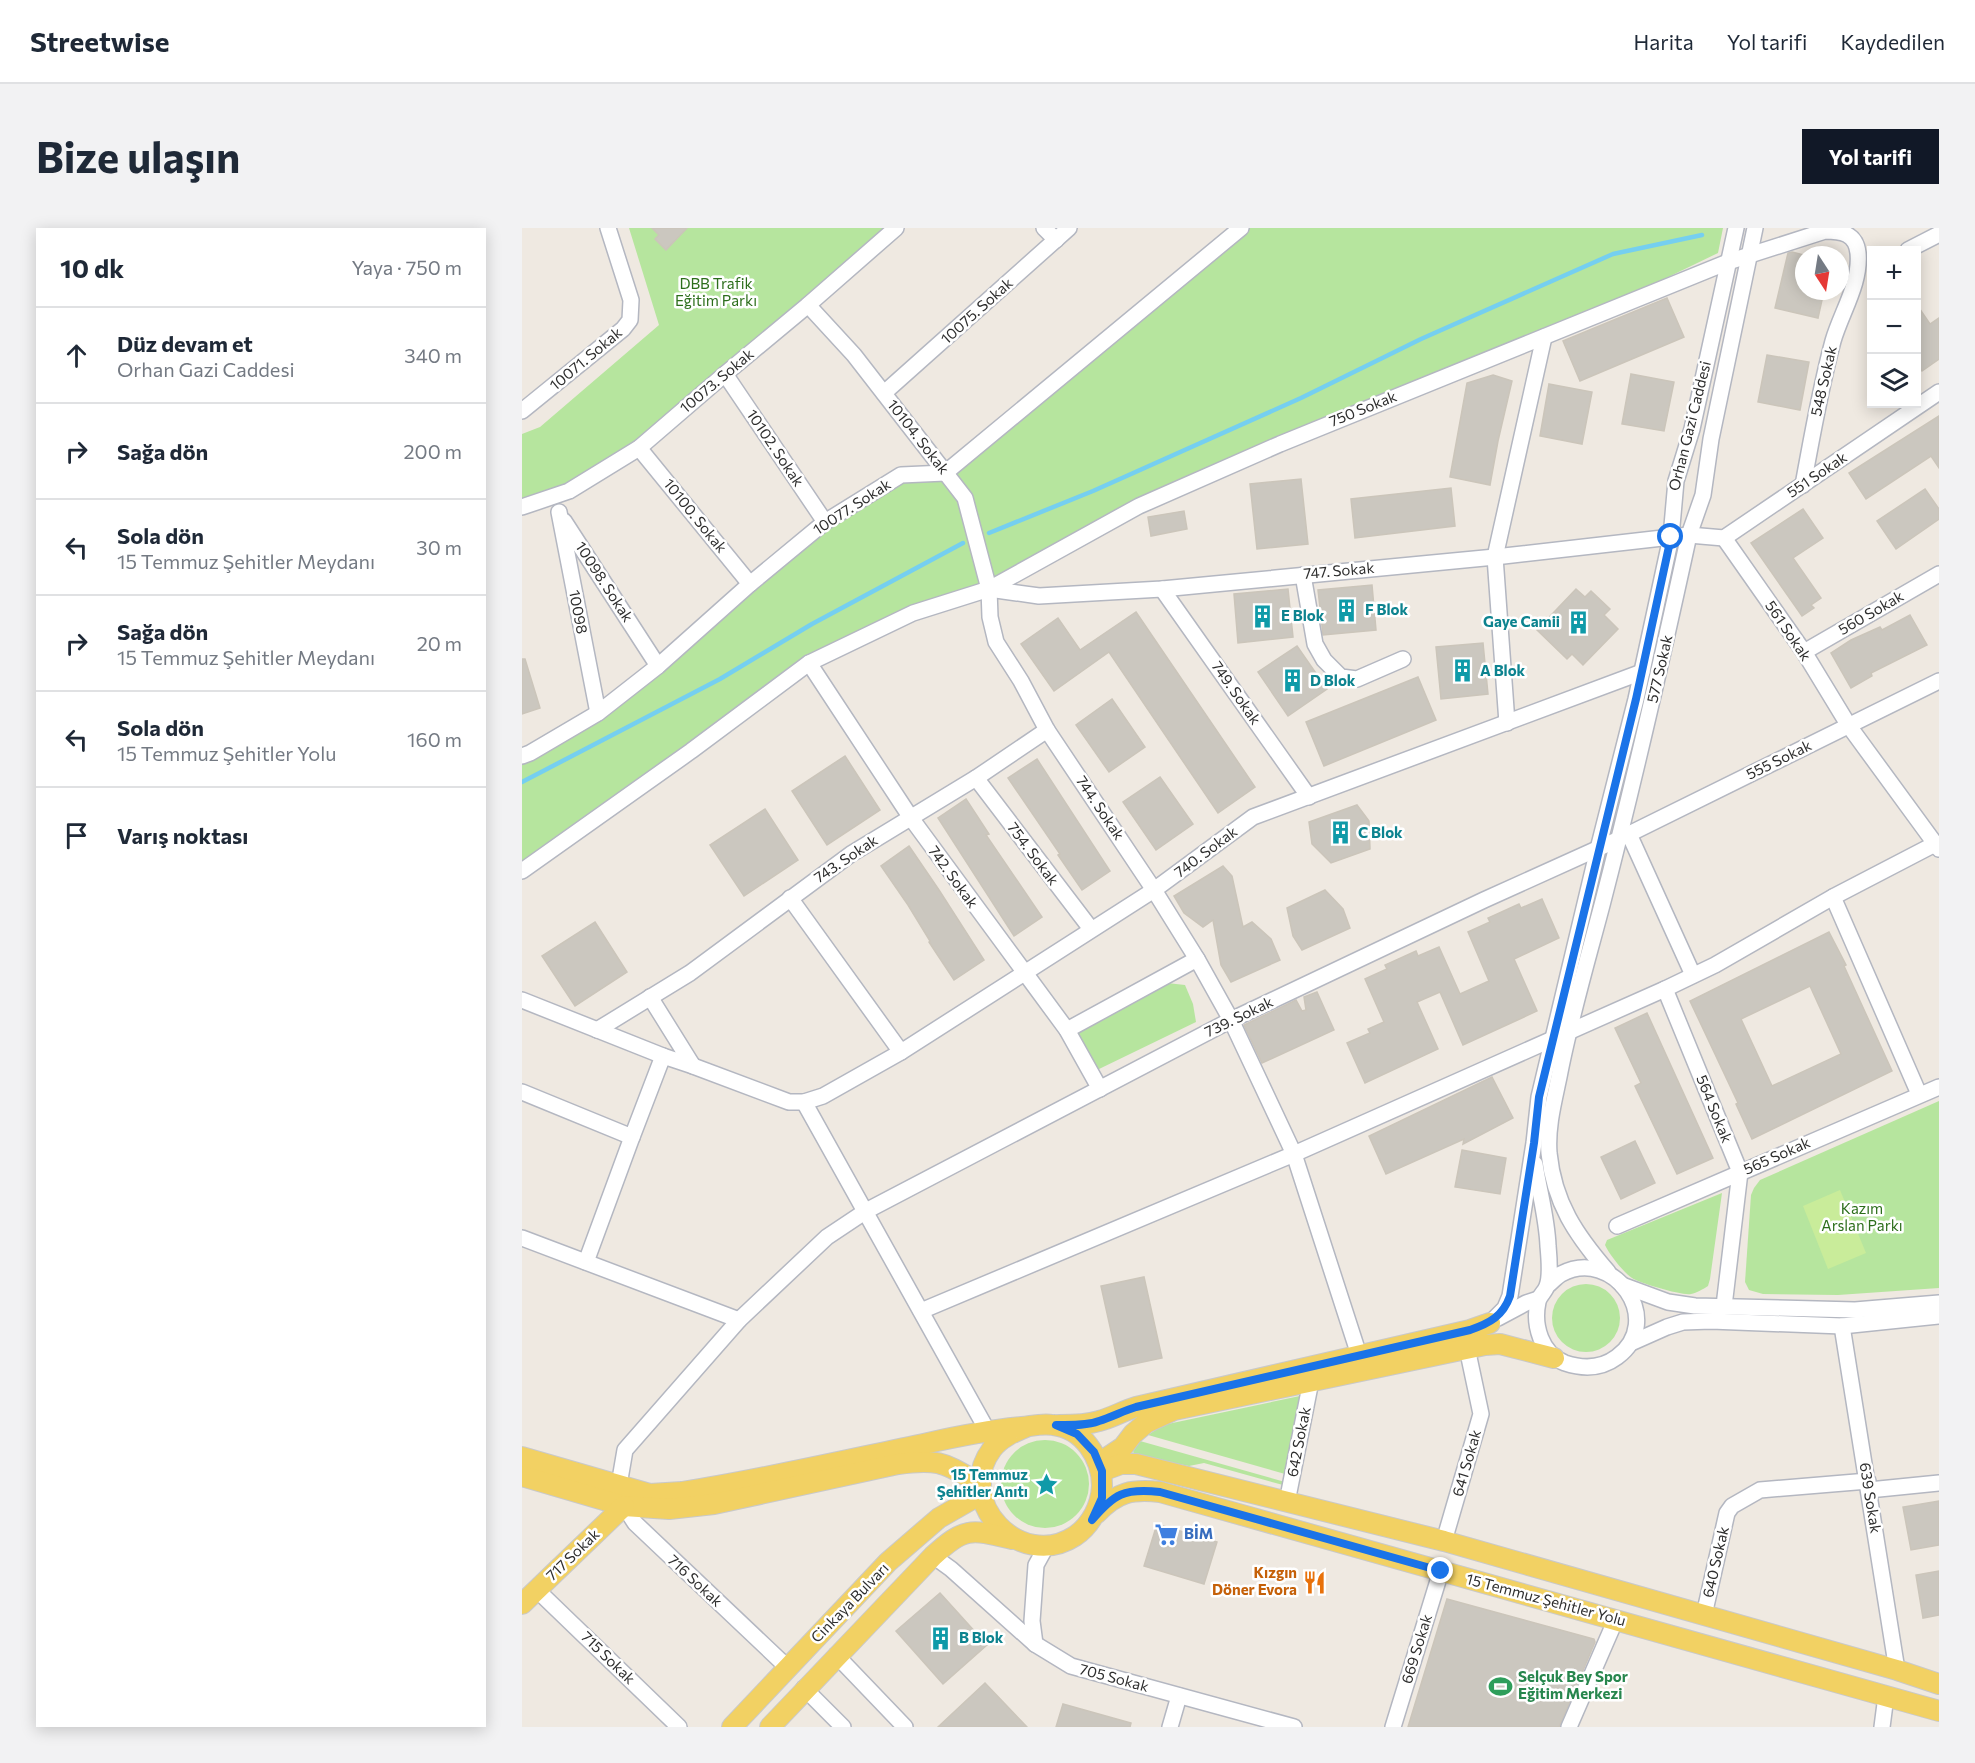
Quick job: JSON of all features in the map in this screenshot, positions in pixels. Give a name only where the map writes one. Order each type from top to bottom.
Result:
[{"type":"main road","points":[[522,1457],[650,1494],[682,1492],[987,1430],[1040,1424],[1081,1425],[1100,1421],[1114,1413],[1136,1407],[1470,1330],[1490,1323]]},
{"type":"main road","points":[[1101,1467],[1133,1434],[1159,1416],[1174,1410],[1467,1348],[1500,1344],[1554,1358]]},
{"type":"main road","points":[[1026,1427],[1007,1435],[992,1449],[982,1471],[981,1489],[989,1517],[1006,1534],[1028,1544],[1047,1545],[1074,1536],[1092,1520],[1102,1498],[1101,1467],[1094,1452],[1077,1434],[1056,1425]]},
{"type":"main road","points":[[522,1476],[624,1506],[669,1509],[714,1504],[898,1464],[928,1461],[945,1464],[981,1489]]},
{"type":"main road","name":"15 Temmuz Şehitler Yolu","points":[[1101,1467],[1136,1464],[1444,1541],[1939,1684]]},
{"type":"main road","name":"Cinkaya Bulvarı","points":[[732,1727],[888,1562],[939,1518],[981,1489]]},
{"type":"main road","name":"15 Temmuz Şehitler Yolu","points":[[1092,1520],[1108,1502],[1118,1495],[1142,1490],[1160,1492],[1939,1711]]},
{"type":"main road","name":"717 Sokak","points":[[522,1604],[624,1506]]},
{"type":"main road","name":"Cinkaya Bulvarı","points":[[770,1727],[804,1688],[954,1537],[965,1532],[990,1534],[1016,1540]]},
{"type":"street","name":"10071. Sokak","points":[[522,411],[623,329],[630,320],[631,300],[608,228]]},
{"type":"street","name":"10073. Sokak","points":[[522,507],[569,491],[639,448],[896,228]]},
{"type":"street","points":[[1044,228],[1056,240]]},
{"type":"street","name":"10075. Sokak","points":[[884,393],[1069,228]]},
{"type":"street","points":[[945,473],[1241,228]]},
{"type":"street","name":"Orhan Gazi Caddesi","points":[[1490,1323],[1505,1308],[1510,1296],[1539,1097],[1642,672],[1671,537],[1676,481],[1692,429],[1736,228]]},
{"type":"street","points":[[1749,256],[1755,228]]},
{"type":"street","name":"548 Sokak","points":[[1749,256],[1825,231],[1839,231],[1848,234],[1854,240],[1858,253],[1856,279],[1831,348],[1821,388],[1803,485]]},
{"type":"street","points":[[1916,246],[1939,234]]},
{"type":"street","name":"750 Sokak","points":[[522,871],[691,751],[809,663],[913,613],[989,589],[1139,506],[1280,444],[1728,262],[1749,256]]},
{"type":"street","name":"577 Sokak","points":[[1608,1272],[1581,1241],[1567,1217],[1555,1187],[1549,1141],[1550,1124],[1568,1032],[1624,836],[1689,535],[1703,495],[1711,440],[1749,256]]},
{"type":"street","points":[[1856,279],[1867,273]]},
{"type":"street","name":"10104. Sokak","points":[[808,305],[854,355],[965,498],[989,589]]},
{"type":"street","points":[[1507,723],[1495,556],[1544,337]]},
{"type":"street","name":"10102. Sokak","points":[[725,374],[825,522]]},
{"type":"street","name":"551 Sokak","points":[[1724,538],[1939,392]]},
{"type":"street","name":"10100. Sokak","points":[[639,448],[750,584]]},
{"type":"street","name":"10077. Sokak","points":[[522,756],[597,713],[658,666],[750,584],[825,522],[901,475],[945,473]]},
{"type":"street","name":"10098. Sokak","points":[[551,497],[658,666]]},
{"type":"street","name":"10098","points":[[559,512],[597,713]]},
{"type":"street","points":[[1689,535],[1724,538]]},
{"type":"street","name":"747. Sokak","points":[[989,589],[1039,597],[1162,589],[1689,535]]},
{"type":"street","name":"561 Sokak","points":[[1724,538],[1803,652],[1849,726],[1937,847]]},
{"type":"street","name":"560 Sokak","points":[[1803,652],[1939,573]]},
{"type":"street","points":[[1303,575],[1315,644],[1324,660],[1341,677],[1357,679],[1403,658]]},
{"type":"street","name":"744. Sokak","points":[[989,589],[990,617],[996,642],[1021,681],[1047,730],[1154,890],[1197,958],[1232,1020],[1294,1155],[1359,1355]]},
{"type":"street","name":"749. Sokak","points":[[1162,589],[1309,797]]},
{"type":"street","name":"742. Sokak","points":[[809,663],[910,818],[1067,1030],[1100,1089]]},
{"type":"street","name":"740. Sokak","points":[[804,1102],[823,1096],[901,1052],[1154,890],[1253,817],[1642,672]]},
{"type":"street","name":"555 Sokak","points":[[1624,836],[1939,681]]},
{"type":"street","name":"743. Sokak","points":[[597,1030],[690,973],[851,854],[976,778],[1047,730]]},
{"type":"street","name":"754. Sokak","points":[[976,778],[1091,929]]},
{"type":"street","points":[[1624,836],[1693,975]]},
{"type":"street","name":"739. Sokak","points":[[619,1485],[625,1450],[739,1320],[827,1237],[866,1210],[1232,1020],[1624,836]]},
{"type":"street","points":[[921,1311],[1294,1155],[1665,989],[1715,965],[1833,897],[1937,847]]},
{"type":"street","points":[[1833,897],[1919,1094]]},
{"type":"street","points":[[790,898],[901,1052]]},
{"type":"street","points":[[1067,1030],[1197,958]]},
{"type":"street","name":"564 Sokak","points":[[1665,989],[1740,1172],[1724,1306]]},
{"type":"street","points":[[650,997],[693,1066]]},
{"type":"street","points":[[522,1000],[663,1056],[789,1102],[804,1102],[987,1430]]},
{"type":"street","points":[[586,1262],[663,1056]]},
{"type":"street","name":"565 Sokak","points":[[1617,1226],[1939,1087]]},
{"type":"street","points":[[522,1092],[632,1137]]},
{"type":"street","points":[[1534,1143],[1536,1172],[1548,1246],[1547,1286]]},
{"type":"street","points":[[524,1243],[586,1262],[739,1320]]},
{"type":"street","points":[[1631,1343],[1636,1325],[1636,1309],[1631,1294],[1608,1272],[1592,1268],[1576,1269],[1560,1275],[1547,1286],[1538,1299],[1536,1318],[1539,1335],[1554,1358],[1577,1367],[1594,1367],[1609,1362],[1631,1343],[1683,1322],[1842,1326],[1939,1316]]},
{"type":"street","points":[[1621,1285],[1668,1302],[1695,1306],[1855,1310],[1939,1303]]},
{"type":"street","points":[[1490,1323],[1538,1299]]},
{"type":"street","name":"639 Sokak","points":[[1842,1326],[1897,1670]]},
{"type":"street","name":"641 Sokak","points":[[1444,1541],[1480,1414],[1467,1348]]},
{"type":"street","name":"642 Sokak","points":[[1287,1502],[1311,1381]]},
{"type":"street","points":[[1869,1486],[1939,1483]]},
{"type":"street","name":"716 Sokak","points":[[619,1485],[624,1506],[634,1523],[787,1667]]},
{"type":"street","name":"640 Sokak","points":[[1704,1615],[1726,1514],[1732,1506],[1748,1495],[1770,1488],[1869,1486]]},
{"type":"street","points":[[1035,1644],[1032,1621],[1036,1565],[1047,1545]]},
{"type":"street","name":"705 Sokak","points":[[933,1556],[951,1569],[1035,1644],[1071,1666],[1294,1727]]},
{"type":"street","name":"669 Sokak","points":[[1392,1727],[1441,1571]]},
{"type":"street","name":"715 Sokak","points":[[537,1590],[679,1727]]},
{"type":"street","points":[[1569,1727],[1616,1619]]},
{"type":"street","points":[[836,1655],[905,1727]]},
{"type":"street","points":[[804,1688],[843,1727]]},
{"type":"street","points":[[1170,1727],[1179,1696]]},
{"type":"street","points":[[1882,1727],[1886,1696]]},
{"type":"green space","name":"DBB Trafik Eğitim Parkı","points":[[629,228],[889,228],[809,301],[589,477],[522,500],[522,434],[540,427],[659,325]]},
{"type":"green space","points":[[1241,228],[1723,228],[1718,253],[1544,337],[1280,444],[989,589],[809,663],[522,871],[522,756],[598,713],[750,584],[901,475],[945,473]]},
{"type":"green space","points":[[1167,983],[1185,985],[1193,1004],[1196,1022],[1097,1070],[1072,1033]]},
{"type":"green space","name":"Kazım Arslan Parkı","points":[[1939,1101],[1939,1288],[1838,1295],[1763,1294],[1749,1290],[1745,1282],[1751,1195],[1760,1180]]},
{"type":"green space","points":[[1840,1190],[1866,1253],[1828,1269],[1803,1206]]},
{"type":"green space","points":[[1722,1193],[1710,1279],[1708,1286],[1698,1292],[1679,1293],[1636,1280],[1621,1268],[1605,1245],[1607,1240]]},
{"type":"green space","points":[[1586,1284],[1599,1286],[1610,1294],[1618,1305],[1620,1318],[1618,1331],[1610,1342],[1599,1350],[1586,1352],[1573,1350],[1562,1342],[1554,1331],[1552,1318],[1554,1305],[1562,1294],[1573,1286]]},
{"type":"green space","points":[[1300,1396],[1285,1474],[1148,1435],[1163,1425]]},
{"type":"green space","points":[[1045,1440],[1062,1443],[1076,1453],[1086,1467],[1089,1484],[1086,1501],[1076,1515],[1062,1525],[1045,1528],[1028,1525],[1014,1515],[1004,1501],[1001,1484],[1004,1467],[1014,1453],[1028,1443]]},
{"type":"green space","points":[[1140,1441],[1285,1482],[1283,1485],[1204,1463],[1189,1466],[1136,1456],[1133,1452]]},
{"type":"building","points":[[652,228],[687,228],[666,250],[655,239],[659,235]]},
{"type":"building","points":[[1788,253],[1795,253],[1795,300],[1822,300],[1818,318],[1775,308]]},
{"type":"building","points":[[1667,298],[1684,337],[1580,381],[1563,341]]},
{"type":"building","points":[[1921,311],[1930,324],[1939,318],[1939,359],[1922,371]]},
{"type":"building","points":[[1767,355],[1809,362],[1800,410],[1758,402]]},
{"type":"building","points":[[1631,374],[1674,382],[1664,431],[1622,424]]},
{"type":"building","points":[[1493,375],[1512,381],[1490,485],[1450,477],[1467,383]]},
{"type":"building","points":[[1549,384],[1592,392],[1582,444],[1540,436]]},
{"type":"building","points":[[1939,416],[1939,468],[1931,456],[1866,499],[1849,473]]},
{"type":"building","points":[[1301,479],[1308,544],[1257,549],[1250,484]]},
{"type":"building","points":[[1451,488],[1455,526],[1355,538],[1351,499]]},
{"type":"building","points":[[1925,489],[1939,509],[1939,519],[1896,549],[1877,521]]},
{"type":"building","points":[[1803,509],[1823,538],[1793,558],[1821,598],[1811,605],[1814,608],[1802,616],[1751,543]]},
{"type":"building","points":[[1184,511],[1187,529],[1151,536],[1148,517]]},
{"type":"building","name":"F Blok","points":[[1372,585],[1376,630],[1323,635],[1318,590]]},
{"type":"building","name":"E Blok","points":[[1288,589],[1293,637],[1238,643],[1234,594]]},
{"type":"building","name":"Gaye Camii","points":[[1576,589],[1585,597],[1591,591],[1610,609],[1604,615],[1618,629],[1583,665],[1572,654],[1567,659],[1537,630]]},
{"type":"building","points":[[1136,612],[1255,787],[1218,813],[1109,652],[1054,691],[1021,644],[1058,618],[1080,650]]},
{"type":"building","points":[[1910,615],[1927,645],[1871,673],[1872,676],[1851,688],[1831,653],[1851,640],[1880,627],[1882,630]]},
{"type":"building","name":"A Blok","points":[[1483,643],[1488,694],[1441,699],[1436,647]]},
{"type":"building","name":"D Blok","points":[[1297,646],[1327,689],[1288,716],[1258,672]]},
{"type":"building","points":[[522,659],[525,659],[540,708],[522,714]]},
{"type":"building","points":[[1418,677],[1436,720],[1324,766],[1306,722]]},
{"type":"building","points":[[1112,699],[1145,747],[1109,772],[1076,725]]},
{"type":"building","points":[[845,756],[880,810],[827,845],[792,791]]},
{"type":"building","points":[[1037,759],[1110,871],[1082,890],[1008,778]]},
{"type":"building","points":[[1160,777],[1193,824],[1156,850],[1123,802]]},
{"type":"building","points":[[966,799],[989,834],[986,835],[1042,917],[1014,936],[938,818]]},
{"type":"building","name":"C Blok","points":[[1357,805],[1369,821],[1370,849],[1331,863],[1312,844],[1309,822]]},
{"type":"building","points":[[765,809],[798,860],[744,896],[710,845]]},
{"type":"building","points":[[909,846],[984,960],[954,980],[881,866]]},
{"type":"building","points":[[1223,866],[1232,876],[1243,927],[1252,922],[1271,939],[1280,960],[1231,982],[1221,965],[1213,920],[1203,927],[1184,913],[1174,896]]},
{"type":"building","points":[[1325,890],[1343,909],[1350,928],[1302,950],[1293,936],[1287,908]]},
{"type":"building","points":[[1542,899],[1559,938],[1514,959],[1537,1011],[1463,1045],[1440,992],[1417,1002],[1438,1049],[1365,1083],[1347,1043],[1370,1033],[1368,1029],[1384,1022],[1365,979],[1387,969],[1385,965],[1416,951],[1418,956],[1439,947],[1460,994],[1489,981],[1468,932],[1490,922],[1488,918],[1519,904],[1521,908]]},
{"type":"building","points":[[595,922],[627,972],[575,1006],[542,956]]},
{"type":"building","points":[[1829,932],[1846,965],[1844,966],[1892,1071],[1752,1139],[1736,1104],[1738,1103],[1690,1001]],"holes":[[[1810,986],[1841,1054],[1772,1086],[1741,1019]]]},
{"type":"building","points":[[1317,992],[1334,1030],[1262,1063],[1244,1025],[1296,1000],[1302,1011],[1306,1010],[1304,997]]},
{"type":"building","points":[[1647,1013],[1713,1158],[1677,1174],[1635,1086],[1641,1083],[1615,1028]]},
{"type":"building","points":[[1492,1077],[1513,1118],[1463,1144],[1464,1139],[1386,1174],[1369,1136]]},
{"type":"building","points":[[1635,1141],[1655,1183],[1621,1199],[1601,1157]]},
{"type":"building","points":[[1462,1150],[1506,1158],[1500,1194],[1455,1187]]},
{"type":"building","points":[[1144,1277],[1162,1358],[1119,1367],[1101,1286]]},
{"type":"building","points":[[1939,1501],[1939,1545],[1911,1550],[1903,1507]]},
{"type":"building","points":[[1157,1524],[1217,1542],[1204,1584],[1144,1566]]},
{"type":"building","points":[[1939,1571],[1939,1615],[1923,1618],[1916,1575]]},
{"type":"building","name":"B Blok","points":[[940,1593],[987,1645],[943,1684],[896,1631]]},
{"type":"building","name":"Selçuk Bey Spor Eğitim Merkezi","points":[[1447,1599],[1594,1639],[1595,1642],[1559,1727],[1408,1727]]},
{"type":"building","name":"B Blok","points":[[985,1683],[1027,1727],[938,1727]]},
{"type":"building","points":[[1063,1704],[1131,1723],[1130,1727],[1056,1727]]},
{"type":"waterway","points":[[989,533],[1093,491],[1301,398],[1421,339],[1613,254],[1702,235]]},
{"type":"waterway","points":[[522,782],[720,679],[812,624],[963,543]]},
{"type":"place","name":"F Blok","points":[[1347,610]]},
{"type":"place","name":"E Blok","points":[[1263,616]]},
{"type":"place","name":"Gaye Camii","points":[[1578,622]]},
{"type":"place","name":"A Blok","points":[[1462,671]]},
{"type":"place","name":"D Blok","points":[[1292,681]]},
{"type":"place","name":"C Blok","points":[[1340,833]]},
{"type":"place","name":"15 Temmuz Şehitler Anıtı","points":[[1046,1484]]},
{"type":"place","name":"BİM","points":[[1166,1534]]},
{"type":"place","name":"Kızgın Döner Evora","points":[[1315,1582]]},
{"type":"place","name":"B Blok","points":[[941,1638]]},
{"type":"place","name":"Selçuk Bey Spor Eğitim Merkezi","points":[[1500,1686]]},
{"type":"route","points":[[1441,1571],[1160,1492],[1142,1490],[1118,1495],[1108,1502],[1092,1520],[1102,1498],[1102,1471],[1094,1452],[1077,1434],[1056,1425],[1081,1425],[1100,1421],[1114,1413],[1136,1407],[1470,1330],[1490,1323],[1505,1308],[1510,1296],[1539,1097],[1636,699],[1671,537]]}]
